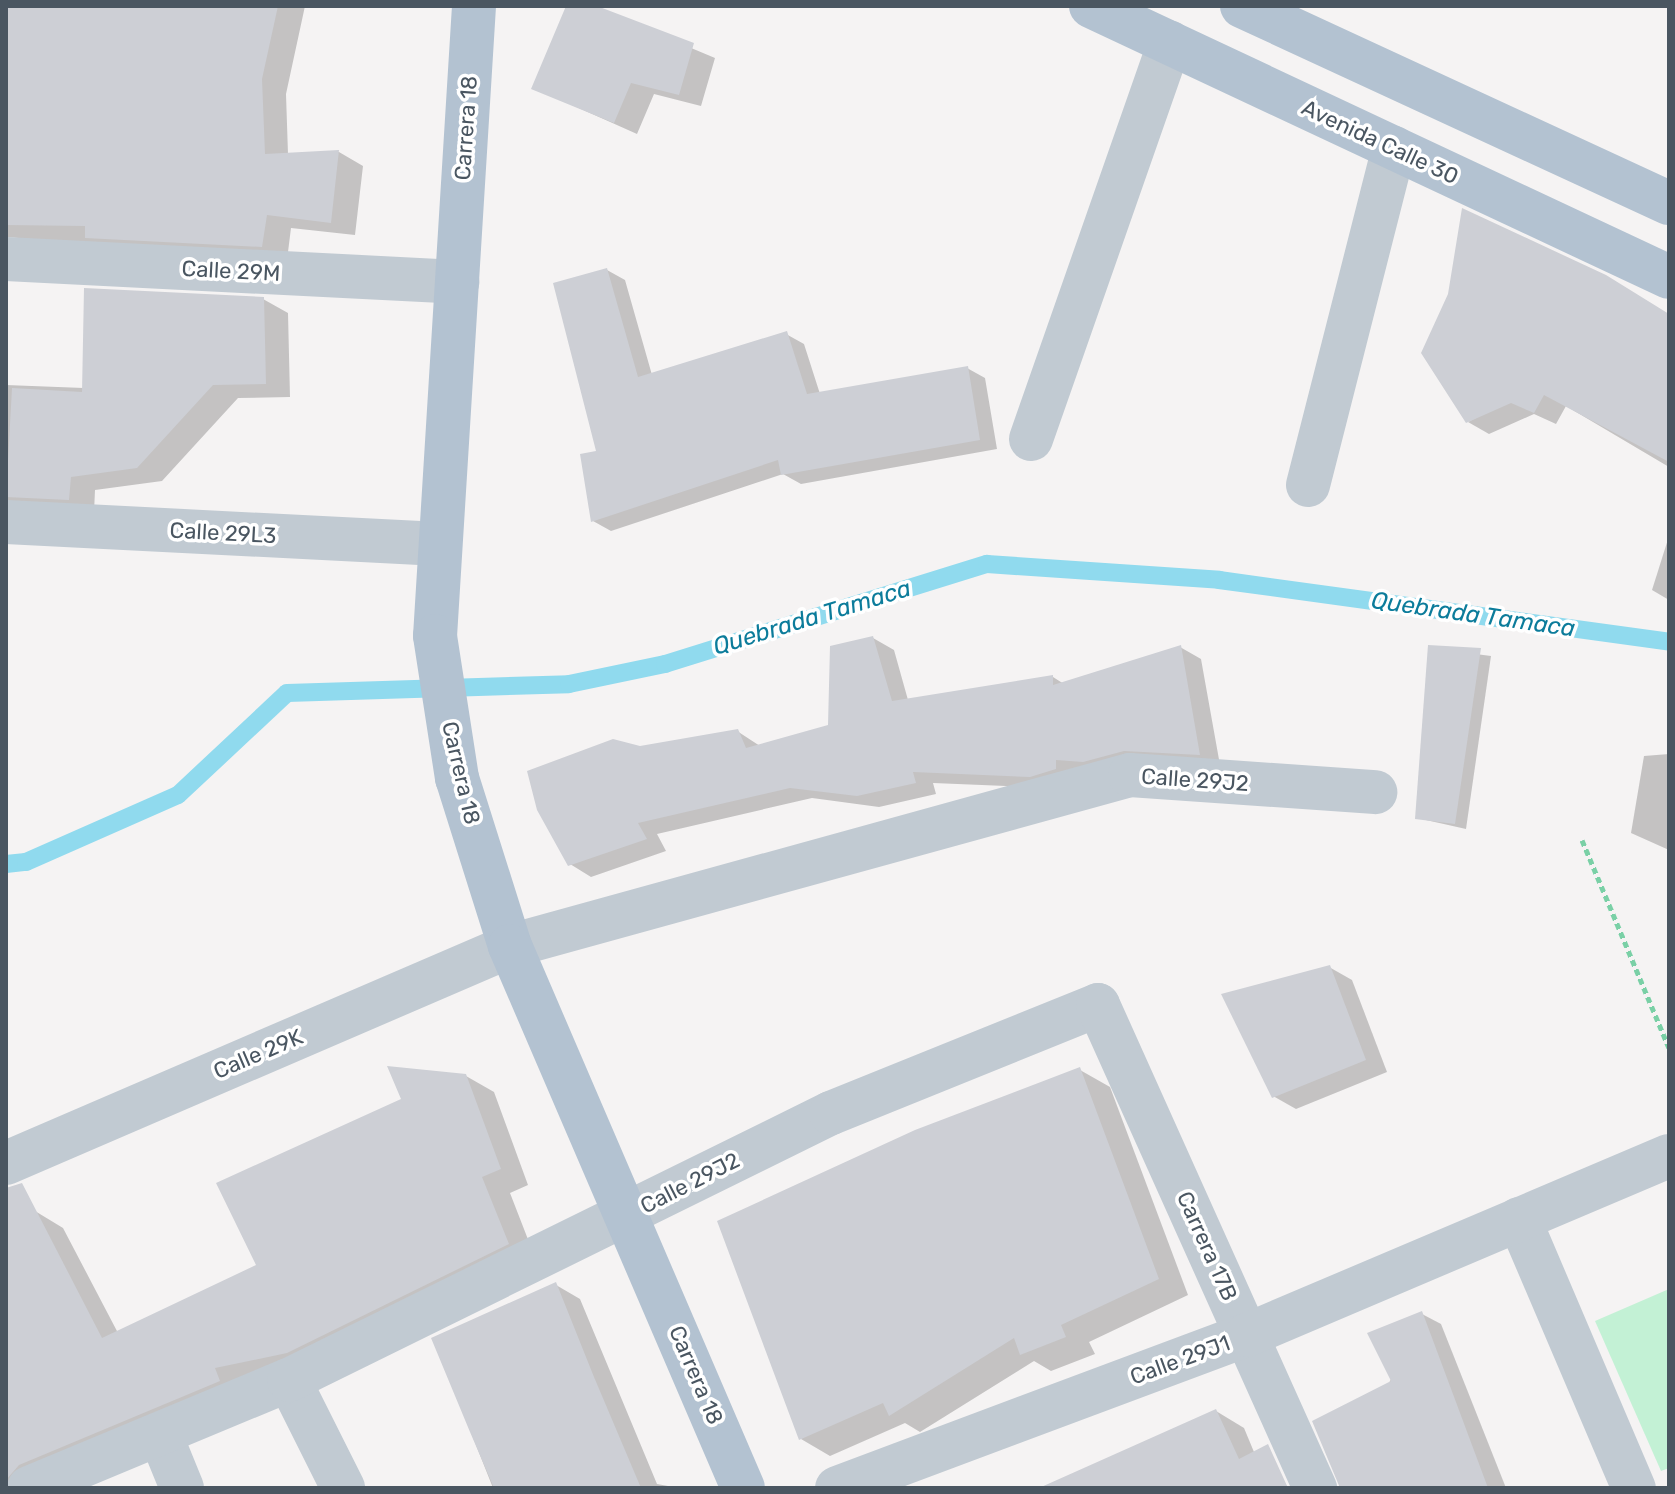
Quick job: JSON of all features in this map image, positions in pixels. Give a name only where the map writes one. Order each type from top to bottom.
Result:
[{"type":"main road","name":"Carrera 18","points":[[474,6],[435,636],[457,778],[510,946],[629,1214],[743,1488]]},
{"type":"main road","name":"Avenida Calle 30","points":[[1091,6],[1669,277]]},
{"type":"main road","points":[[1242,6],[1669,203]]},
{"type":"street","points":[[1031,439],[1170,43]]},
{"type":"street","points":[[1308,485],[1394,148]]},
{"type":"street","name":"Calle 29M","points":[[6,259],[457,282]]},
{"type":"street","name":"Calle 29L3","points":[[6,522],[439,544]]},
{"type":"street","name":"Calle 29J2","points":[[510,946],[1130,775],[1375,792]]},
{"type":"street","name":"Calle 29K","points":[[6,1163],[510,946]]},
{"type":"street","name":"Calle 29J2","points":[[29,1488],[289,1380],[831,1113],[1098,1005]]},
{"type":"street","name":"Carrera 17B","points":[[1098,1005],[1315,1488]]},
{"type":"street","name":"Calle 29J1","points":[[837,1488],[1247,1335],[1669,1156]]},
{"type":"street","points":[[1519,1219],[1634,1488]]},
{"type":"street","points":[[289,1380],[343,1488]]},
{"type":"street","points":[[160,1434],[182,1488]]},
{"type":"path","points":[[1582,840],[1669,1048]]},
{"type":"green space","points":[[1669,1289],[1669,1468],[1661,1471],[1595,1321]]},
{"type":"building","points":[[6,6],[278,6],[262,79],[265,154],[339,150],[331,223],[267,215],[262,247],[85,238],[85,226],[6,225]]},
{"type":"building","points":[[566,6],[597,6],[694,43],[679,95],[631,83],[614,123],[531,89]]},
{"type":"building","points":[[1462,208],[1606,275],[1669,314],[1669,462],[1544,395],[1534,413],[1511,403],[1466,423],[1421,353],[1448,294]]},
{"type":"building","points":[[607,268],[638,377],[787,331],[807,394],[968,366],[980,440],[781,475],[778,460],[591,522],[580,454],[596,451],[553,283]]},
{"type":"building","points":[[84,288],[264,297],[266,384],[213,385],[137,468],[71,477],[69,500],[6,497],[12,388],[82,392]]},
{"type":"building","points":[[873,636],[892,701],[1053,675],[1053,685],[1181,645],[1200,755],[1124,751],[1083,762],[1056,760],[1056,769],[1030,777],[913,772],[916,783],[857,796],[790,788],[638,823],[647,839],[568,866],[537,810],[527,771],[613,739],[640,746],[738,729],[746,748],[828,725],[830,646]]},
{"type":"building","points":[[1428,645],[1481,648],[1455,824],[1415,819]]},
{"type":"building","points":[[1330,965],[1366,1060],[1272,1098],[1221,994]]},
{"type":"building","points":[[387,1066],[466,1074],[501,1169],[482,1177],[509,1244],[287,1353],[215,1368],[220,1381],[19,1465],[6,1480],[6,1188],[22,1183],[102,1338],[256,1265],[216,1183],[401,1099]]},
{"type":"building","points":[[1080,1067],[1159,1279],[1061,1325],[1066,1337],[1020,1355],[1014,1338],[889,1416],[883,1403],[799,1440],[717,1221],[915,1130]]},
{"type":"building","points":[[556,1282],[641,1488],[494,1488],[431,1338]]},
{"type":"building","points":[[1422,1311],[1488,1488],[1340,1488],[1312,1421],[1391,1381],[1367,1333]]},
{"type":"building","points":[[1216,1409],[1239,1459],[1268,1444],[1288,1488],[1039,1488]]},
{"type":"waterway","name":"Quebrada Tamaca","points":[[6,864],[26,862],[178,795],[287,693],[569,684],[665,664],[987,564],[1219,580],[1669,642]]}]
